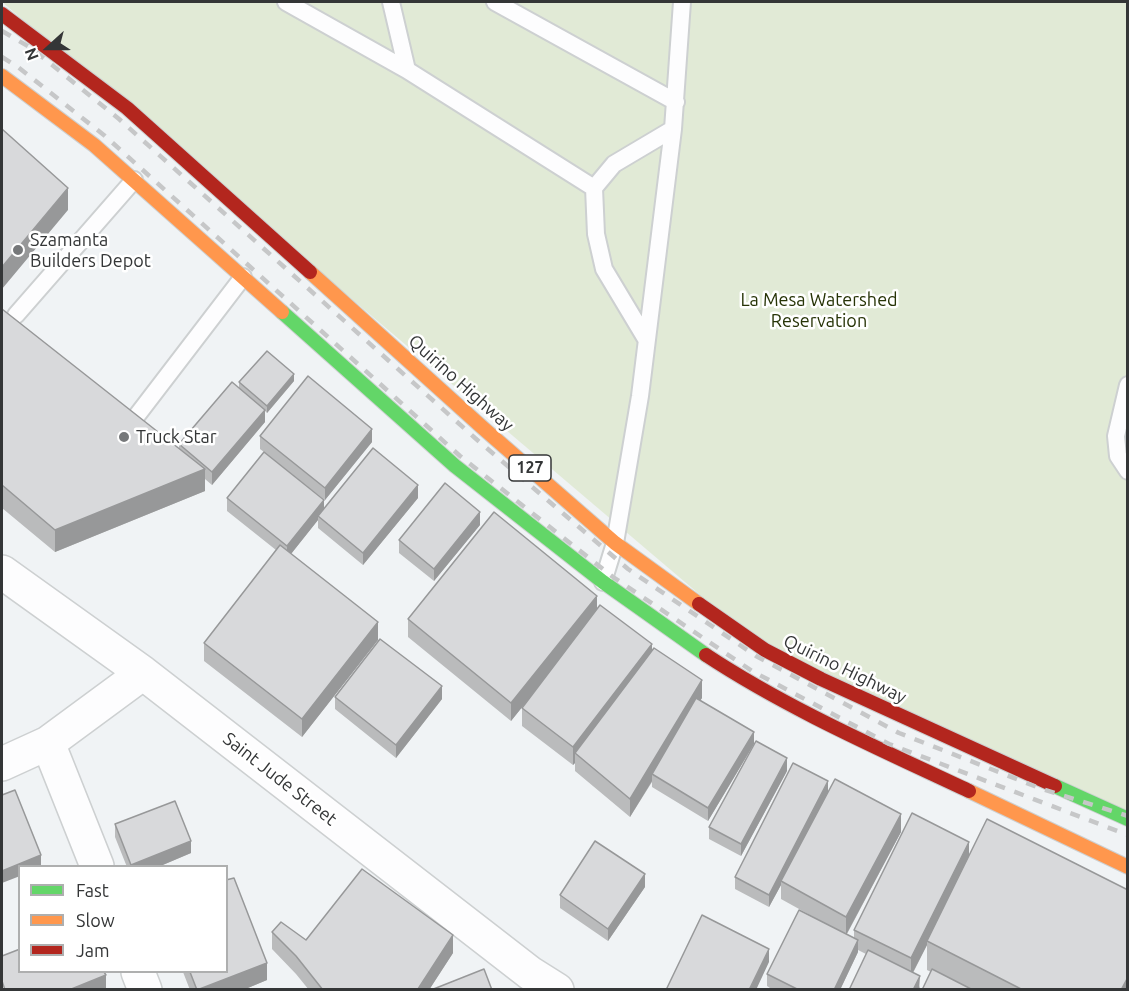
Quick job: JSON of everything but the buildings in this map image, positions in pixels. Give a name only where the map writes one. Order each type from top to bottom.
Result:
[{"type":"main road","name":"Quirino Highway","points":[[2,14],[127,108],[483,428],[615,543],[710,612],[765,650],[820,679],[1128,819]]},
{"type":"main road","name":"127","points":[[2,75],[94,145],[455,466],[603,582],[685,641],[750,684],[807,714],[1128,867]]},
{"type":"street","name":"Saint Jude Street","points":[[2,572],[143,673],[541,984]]},
{"type":"street","points":[[2,764],[48,743],[143,673]]},
{"type":"street","points":[[48,743],[96,865]]},
{"type":"street","points":[[138,973],[145,990]]},
{"type":"lane","points":[[285,2],[407,70],[594,188]]},
{"type":"lane","points":[[391,2],[407,70]]},
{"type":"lane","points":[[495,2],[676,102]]},
{"type":"lane","points":[[603,582],[615,543],[640,396],[674,129],[682,2]]},
{"type":"lane","points":[[646,339],[604,269],[596,234],[594,188],[614,164],[674,129]]},
{"type":"lane","points":[[16,315],[134,180]]},
{"type":"lane","points":[[135,418],[243,277]]},
{"type":"lane","points":[[1128,385],[1116,436],[1118,456],[1128,471]]},
{"type":"green space","name":"La Mesa Watershed Reservation","points":[[2,2],[1127,2],[1127,819],[765,650]]},
{"type":"railway","points":[[2,31],[31,48],[119,119],[475,438],[628,569],[756,656],[899,733],[1042,789],[1128,816]]},
{"type":"railway","points":[[2,57],[18,67],[105,136],[460,456],[613,577],[752,671],[889,744],[1128,835]]},
{"type":"traffic: fast","points":[[282,312],[455,466],[603,582],[706,655]]},
{"type":"traffic: fast","points":[[1055,786],[1128,819]]},
{"type":"traffic: slow","points":[[2,76],[94,145],[282,312]]},
{"type":"traffic: slow","points":[[310,272],[615,543],[699,604]]},
{"type":"traffic: slow","points":[[969,791],[1128,867]]},
{"type":"traffic: jam","points":[[2,14],[127,108],[310,272]]},
{"type":"traffic: jam","points":[[699,604],[765,650],[821,679],[1055,786]]},
{"type":"traffic: jam","points":[[706,655],[802,711],[969,791]]},
{"type":"place","name":"Szamanta Builders Depot","points":[[18,250]]},
{"type":"place","name":"Truck Star","points":[[124,437]]}]
